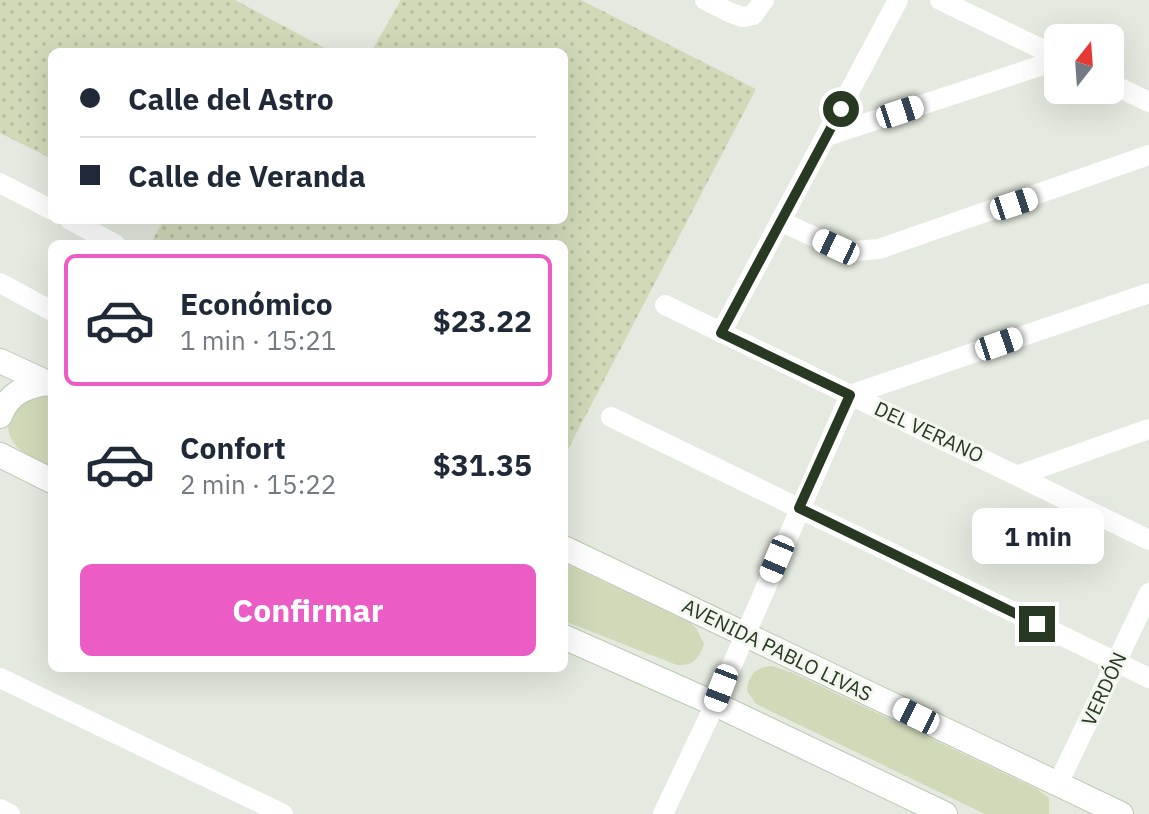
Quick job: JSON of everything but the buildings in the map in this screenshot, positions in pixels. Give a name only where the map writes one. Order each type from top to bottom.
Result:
[{"type":"main road","points":[[0,361],[48,383]]},
{"type":"main road","points":[[0,416],[12,396],[31,386],[48,384]]},
{"type":"main road","points":[[0,455],[48,479]]},
{"type":"main road","name":"AVENIDA PABLO LIVAS","points":[[568,550],[1121,814]]},
{"type":"main road","points":[[568,639],[715,704],[945,814]]},
{"type":"street","points":[[705,0],[743,17],[753,15],[762,3]]},
{"type":"street","points":[[721,333],[898,0]]},
{"type":"street","points":[[940,0],[1044,51]]},
{"type":"street","points":[[827,136],[1044,63]]},
{"type":"street","points":[[1124,90],[1149,102]]},
{"type":"street","points":[[780,221],[836,247],[853,251],[879,249],[1149,155]]},
{"type":"street","points":[[0,183],[48,208]]},
{"type":"street","points":[[78,224],[108,240]]},
{"type":"street","points":[[0,283],[48,309]]},
{"type":"street","points":[[663,814],[715,704],[850,395],[1149,293]]},
{"type":"street","name":"DEL VERANO","points":[[665,305],[1149,540]]},
{"type":"street","points":[[611,417],[1149,678]]},
{"type":"street","points":[[1019,475],[1149,429]]},
{"type":"street","name":"VERDÓN","points":[[1058,784],[1149,593]]},
{"type":"street","points":[[0,678],[283,814]]},
{"type":"street","points":[[0,809],[10,814]]},
{"type":"green space","points":[[0,0],[235,0],[325,48],[48,48],[48,157],[0,133]]},
{"type":"green space","points":[[401,0],[581,0],[756,89],[568,449],[568,240],[152,240],[162,224],[568,224],[568,48],[373,48]]},
{"type":"green space","points":[[30,395],[48,397],[48,465],[15,444],[8,429],[8,419]]},
{"type":"green space","points":[[568,565],[696,628],[704,644],[698,657],[688,664],[677,665],[568,623]]},
{"type":"green space","points":[[772,666],[793,673],[1037,789],[1049,798],[1049,814],[985,814],[756,704],[747,691],[749,680],[757,670]]},
{"type":"route","points":[[841,109],[721,333],[850,395],[799,508],[1037,624]]}]
